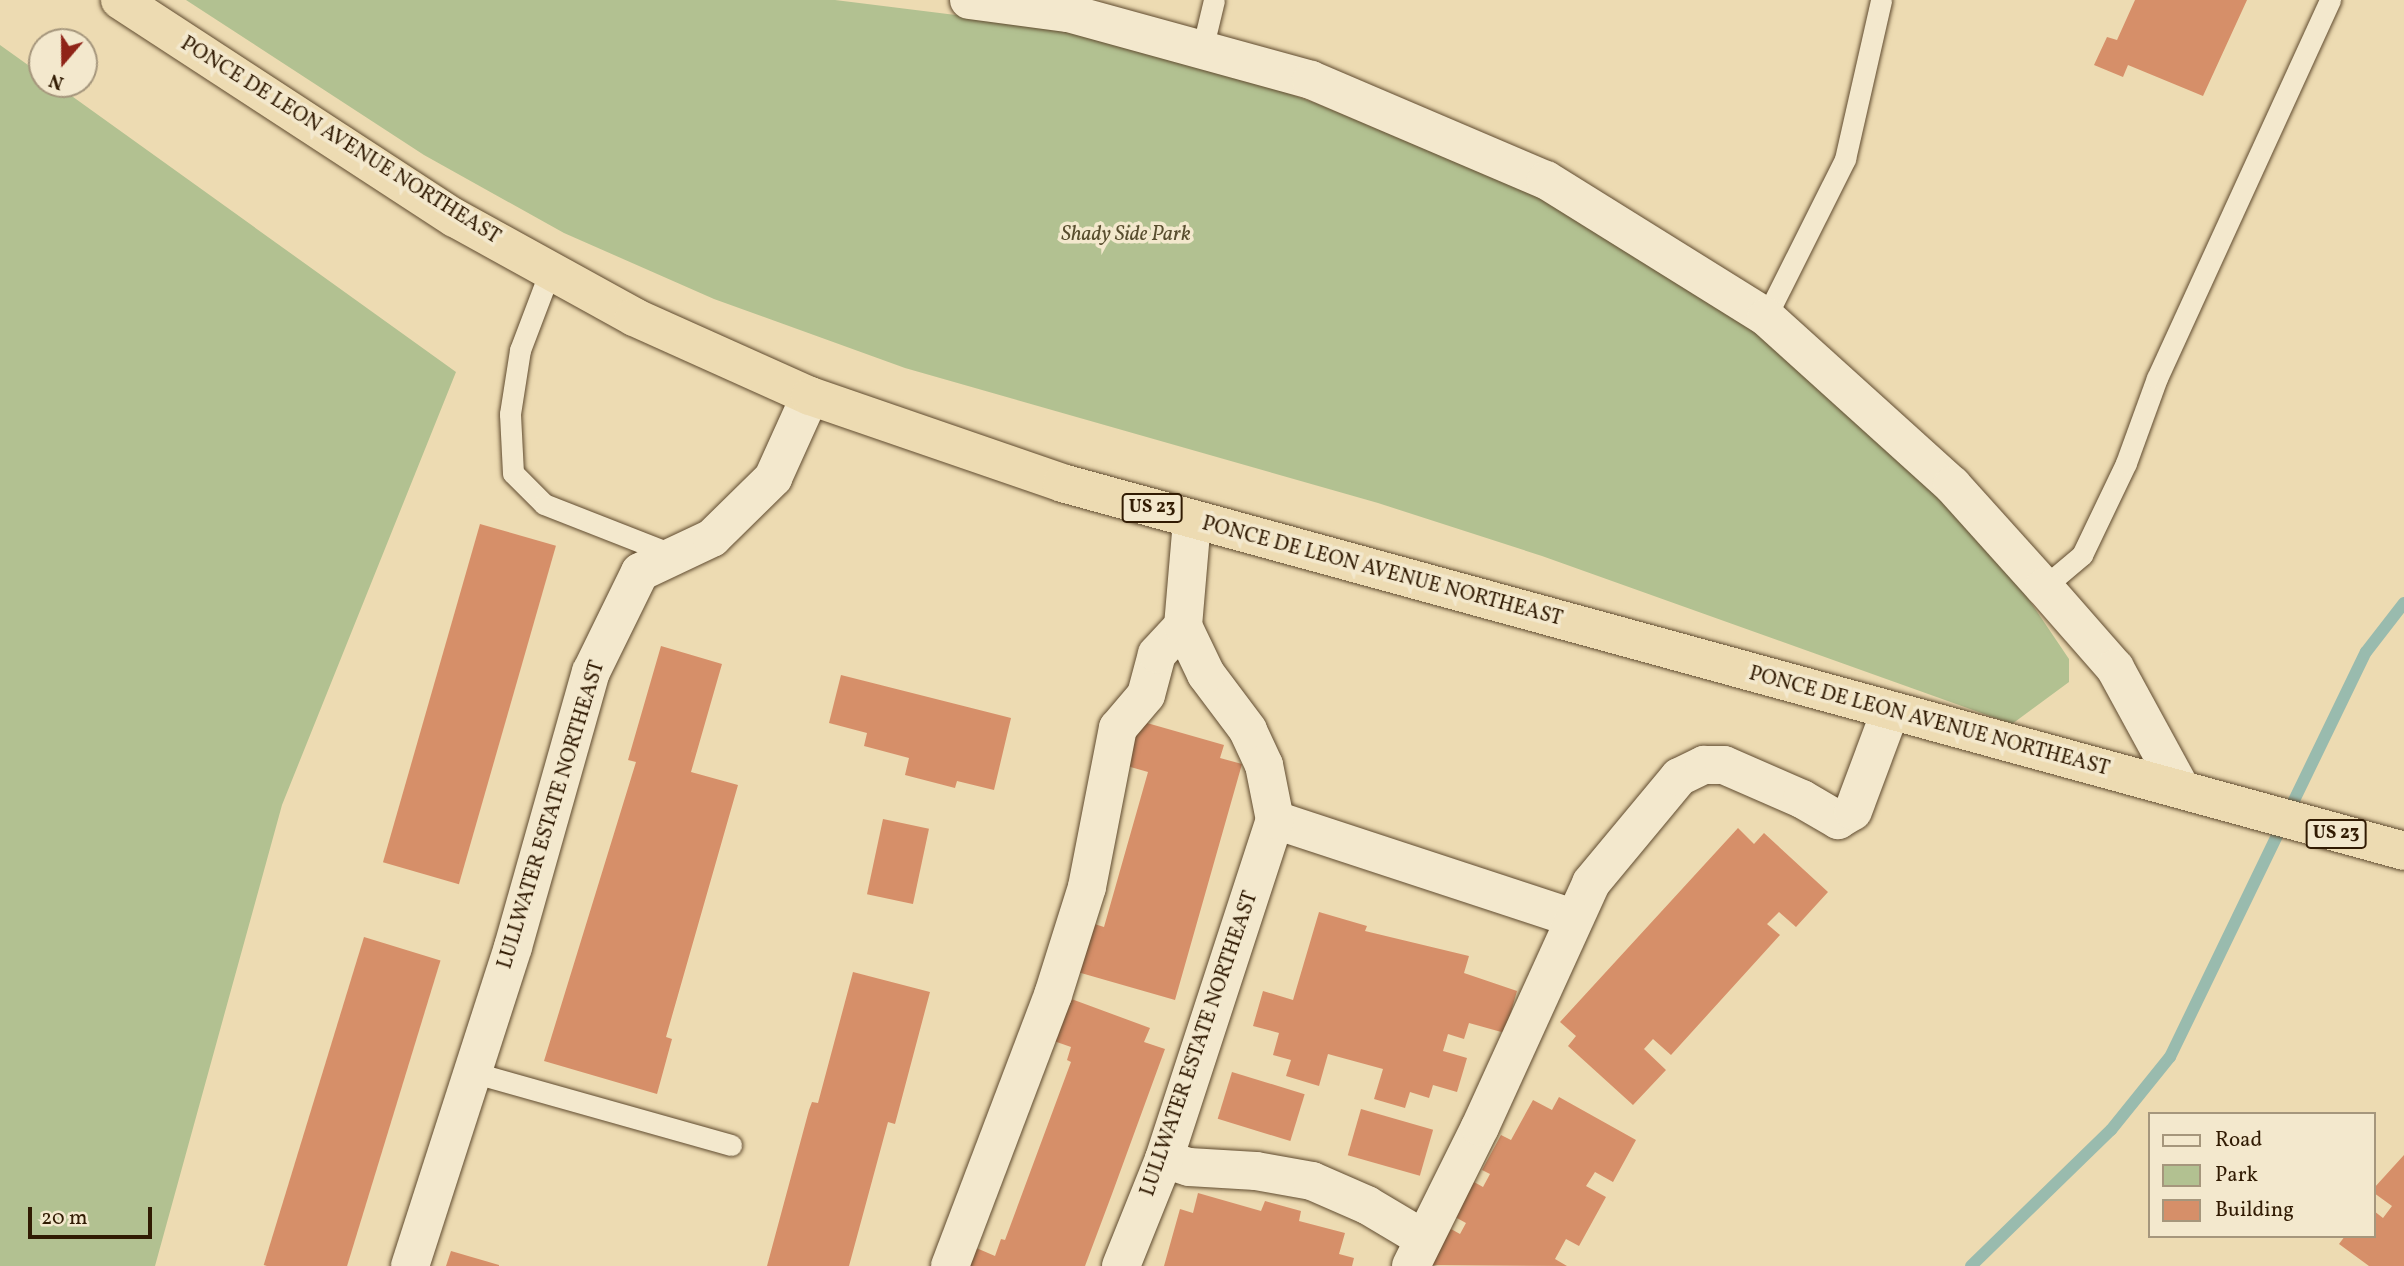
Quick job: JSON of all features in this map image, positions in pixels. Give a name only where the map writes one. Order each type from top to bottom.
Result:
[{"type":"highway","name":"PONCE DE LEON AVENUE NORTHEAST","points":[[120,0],[455,218],[634,317],[810,396],[1062,483],[2404,851]]},
{"type":"street","points":[[969,0],[1068,13],[1311,80],[1546,180],[1766,317],[1952,485],[2044,587],[2115,668],[2181,789]]},
{"type":"street","name":"LULLWATER ESTATE NORTHEAST","points":[[410,1266],[475,1073],[591,672],[640,572],[712,538],[773,478],[810,396]]},
{"type":"street","points":[[950,1266],[1068,947],[1087,887],[1118,728],[1146,695],[1157,654],[1183,626],[1192,520]]},
{"type":"street","name":"LULLWATER ESTATE NORTHEAST","points":[[1121,1266],[1164,1159],[1275,820],[1264,765],[1253,741],[1206,674],[1183,626]]},
{"type":"street","points":[[1146,695],[1181,687],[1206,674]]},
{"type":"street","points":[[1164,1159],[1189,1167],[1256,1171],[1312,1181],[1367,1205],[1417,1253],[1480,1127],[1591,883],[1679,777],[1704,765],[1724,765],[1802,799],[1838,820],[1853,811],[1890,712]]},
{"type":"street","points":[[1275,820],[1573,918]]},
{"type":"lane","points":[[1202,50],[1214,0]]},
{"type":"lane","points":[[1766,317],[1845,159],[1881,0]]},
{"type":"lane","points":[[2044,587],[2082,555],[2126,463],[2173,342],[2330,0]]},
{"type":"lane","points":[[550,271],[520,350],[510,414],[513,473],[544,504],[674,555]]},
{"type":"lane","points":[[475,1073],[731,1145]]},
{"type":"green space","name":"Shady Side Park","points":[[186,0],[835,0],[1061,28],[1176,53],[1318,104],[1553,203],[1771,338],[1963,502],[2069,659],[2069,682],[2012,724],[1542,556],[1378,503],[905,368],[714,299],[564,233],[424,155]]},
{"type":"green space","points":[[0,45],[28,65],[28,98],[74,98],[456,372],[282,805],[155,1266],[0,1266]]},
{"type":"building","points":[[2135,0],[2247,0],[2203,96],[2128,65],[2123,77],[2094,65],[2107,37],[2117,40]]},
{"type":"building","points":[[480,524],[556,546],[459,884],[383,862]]},
{"type":"building","points":[[661,646],[722,664],[691,772],[738,785],[666,1037],[672,1039],[657,1094],[544,1061],[636,762],[628,760]]},
{"type":"building","points":[[841,675],[1011,718],[994,790],[957,781],[955,788],[905,775],[909,758],[864,746],[867,733],[829,723]]},
{"type":"building","points":[[1140,721],[1224,745],[1220,758],[1242,764],[1175,1000],[1074,971],[1088,922],[1104,927],[1148,772],[1127,766]]},
{"type":"building","points":[[883,819],[929,829],[913,904],[867,894]]},
{"type":"building","points":[[1738,828],[1754,844],[1764,833],[1828,892],[1796,927],[1779,912],[1767,924],[1780,935],[1671,1055],[1653,1039],[1644,1049],[1666,1070],[1633,1105],[1568,1046],[1576,1036],[1560,1022]]},
{"type":"building","points":[[1319,912],[1367,926],[1365,931],[1469,956],[1464,973],[1517,991],[1505,1033],[1469,1023],[1464,1039],[1448,1034],[1443,1051],[1467,1058],[1457,1092],[1433,1085],[1429,1098],[1410,1092],[1405,1108],[1374,1099],[1383,1069],[1328,1054],[1319,1086],[1286,1076],[1291,1060],[1273,1055],[1279,1033],[1253,1026],[1263,991],[1293,1000]]},
{"type":"building","points":[[364,937],[441,960],[347,1266],[264,1265]]},
{"type":"building","points":[[853,972],[930,992],[895,1124],[888,1122],[849,1266],[767,1266],[809,1110],[812,1102],[818,1103]]},
{"type":"building","points":[[1066,997],[1150,1028],[1144,1042],[1165,1049],[1112,1194],[1085,1266],[967,1266],[974,1247],[995,1256],[1001,1239],[1005,1240],[1071,1062],[1067,1060],[1071,1047],[1051,1040]]},
{"type":"building","points":[[1232,1072],[1305,1094],[1290,1141],[1218,1119]]},
{"type":"building","points":[[1559,1097],[1636,1140],[1613,1182],[1595,1172],[1586,1186],[1606,1197],[1579,1246],[1566,1239],[1555,1259],[1567,1266],[1431,1265],[1451,1229],[1460,1234],[1466,1223],[1455,1217],[1474,1182],[1483,1187],[1490,1174],[1482,1170],[1501,1135],[1511,1140],[1533,1100],[1552,1110]]},
{"type":"building","points":[[1361,1109],[1433,1130],[1420,1176],[1348,1155]]},
{"type":"building","points":[[2404,1155],[2404,1266],[2369,1266],[2339,1244],[2344,1238],[2376,1238],[2376,1213],[2383,1218],[2392,1206],[2376,1194],[2376,1186]]},
{"type":"building","points":[[1198,1193],[1261,1211],[1265,1201],[1301,1211],[1299,1221],[1345,1233],[1339,1254],[1354,1258],[1352,1266],[1164,1266],[1180,1209],[1193,1213]]},
{"type":"building","points":[[451,1251],[499,1265],[499,1266],[446,1266]]},
{"type":"waterway","points":[[1971,1266],[2111,1130],[2170,1057],[2366,652],[2404,603]]}]
